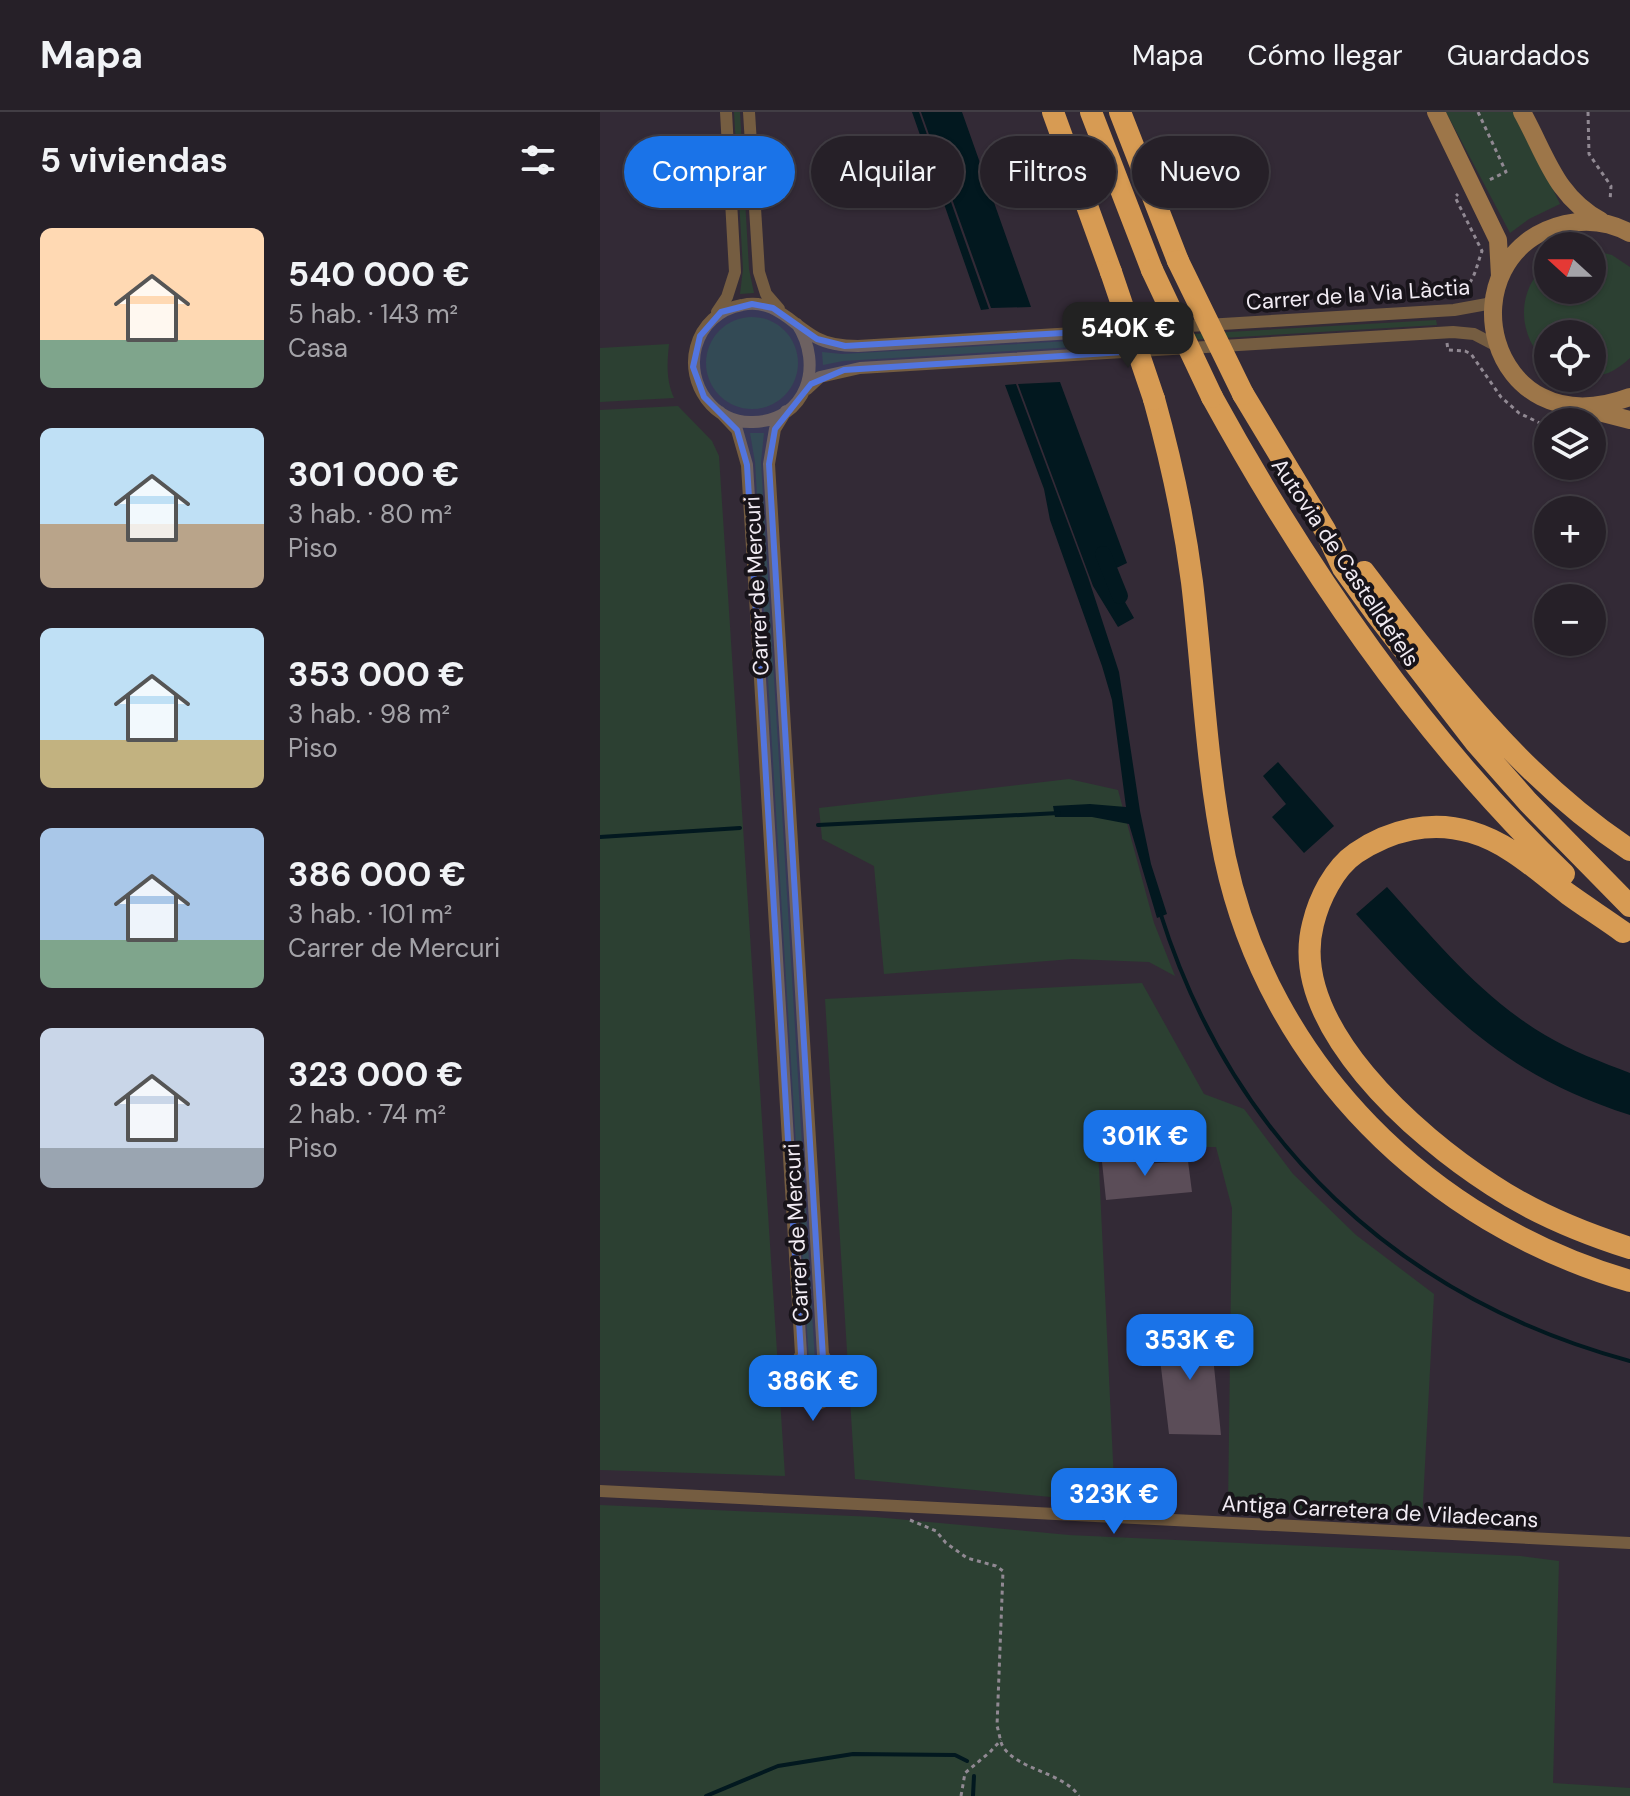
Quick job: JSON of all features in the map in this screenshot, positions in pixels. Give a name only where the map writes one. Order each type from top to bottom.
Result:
[{"type":"highway","points":[[1053,112],[1111,272],[1169,453],[1185,533],[1207,751],[1226,861],[1236,902],[1253,947],[1295,1032],[1324,1074],[1398,1155],[1508,1233],[1590,1269],[1630,1281]]},
{"type":"highway","name":"Autovia de Castelldefels","points":[[1091,112],[1152,270],[1212,397],[1307,559],[1406,697],[1506,814],[1627,935]]},
{"type":"highway","name":"Autovia de Castelldefels","points":[[1120,112],[1178,261],[1243,394],[1325,530],[1343,568],[1476,743],[1528,802],[1630,906]]},
{"type":"highway","points":[[1325,530],[1355,561],[1442,674],[1539,779],[1630,850]]},
{"type":"highway","points":[[1627,935],[1527,860],[1493,841],[1472,832],[1423,827],[1376,840],[1351,856],[1336,874],[1318,907],[1310,949],[1311,971],[1328,1020],[1369,1077],[1414,1124],[1447,1154],[1494,1187],[1547,1215],[1630,1248]]},
{"type":"street","points":[[726,112],[735,272],[727,297],[700,336],[693,367],[697,386],[704,397],[720,412],[752,423],[778,416],[802,394],[808,382],[811,358],[804,335],[766,294],[759,272],[749,112]]},
{"type":"street","points":[[1436,112],[1498,240],[1500,276]]},
{"type":"street","points":[[1522,112],[1562,189],[1576,205],[1603,223],[1630,233]]},
{"type":"street","points":[[1603,223],[1578,221],[1552,227],[1532,238],[1512,256],[1500,276],[1494,298],[1493,322],[1497,346],[1511,372],[1529,389],[1552,402],[1577,408],[1605,406],[1630,397]]},
{"type":"street","name":"Carrer de la Via Làctia","points":[[797,324],[817,339],[831,344],[858,346],[1454,310],[1487,304],[1494,298]]},
{"type":"street","points":[[713,318],[730,308],[752,304],[784,313]]},
{"type":"street","name":"Carrer de la Via Làctia","points":[[802,394],[820,377],[860,368],[1453,332],[1474,334],[1497,346]]},
{"type":"street","name":"Carrer de Mercuri","points":[[720,412],[737,430],[747,465],[801,1354],[790,1382],[794,1396],[812,1405],[825,1402],[837,1382],[834,1370],[823,1354],[770,480],[772,442],[778,421],[786,411]]},
{"type":"street","points":[[1606,415],[1630,420]]},
{"type":"street","name":"Antiga Carretera de Viladecans","points":[[600,1491],[1630,1543]]},
{"type":"path","points":[[1478,112],[1506,172],[1487,181]]},
{"type":"path","points":[[1588,112],[1589,154],[1611,186],[1610,201]]},
{"type":"path","points":[[1443,299],[1443,294],[1458,293],[1470,285],[1482,251],[1455,197],[1461,193]]},
{"type":"path","points":[[1447,346],[1448,350],[1471,354],[1501,397],[1519,413],[1534,420]]},
{"type":"path","points":[[895,1507],[912,1522],[936,1531],[946,1543],[967,1558],[1003,1571],[997,1726],[1002,1746],[1014,1757],[1063,1783],[1079,1796]]},
{"type":"path","points":[[961,1796],[965,1773],[1001,1740]]},
{"type":"highlighted area","points":[[752,304],[773,308],[817,339],[845,346],[1131,329],[1139,351],[844,370],[811,384],[775,429],[769,464],[823,1358],[837,1382],[825,1402],[812,1405],[794,1396],[790,1382],[801,1354],[747,465],[737,430],[704,397],[693,367],[700,336],[721,312]]},
{"type":"green space","points":[[734,112],[740,112],[741,136],[735,136]]},
{"type":"green space","points":[[1446,112],[1516,112],[1560,204],[1529,219],[1510,233]]},
{"type":"green space","points":[[740,208],[746,208],[749,269],[754,293],[740,294],[743,269]]},
{"type":"green space","points":[[1606,254],[1630,267],[1630,358],[1606,374],[1606,320],[1534,320],[1534,347],[1524,314],[1534,279],[1534,304],[1606,304]]},
{"type":"green space","points":[[752,317],[770,320],[785,330],[795,345],[798,363],[795,381],[785,396],[770,406],[752,409],[734,406],[719,396],[709,381],[706,363],[709,345],[719,330],[734,320]]},
{"type":"green space","points":[[1436,320],[1437,325],[843,361],[823,365],[822,352],[842,354]]},
{"type":"green space","points":[[669,344],[668,372],[674,398],[600,402],[600,348]]},
{"type":"green space","points":[[678,406],[712,441],[719,456],[785,1476],[600,1470],[600,410]]},
{"type":"green space","points":[[750,433],[764,433],[761,462],[816,1378],[810,1379],[755,462]]},
{"type":"green space","points":[[1069,779],[1118,790],[1154,923],[1175,976],[1149,962],[1072,959],[884,974],[874,866],[822,839],[819,808]]},
{"type":"green space","points":[[1142,983],[1204,1094],[1244,1109],[1293,1174],[1356,1235],[1434,1294],[1422,1521],[1228,1509],[1232,1208],[1216,1147],[1098,1147],[1115,1503],[855,1479],[825,999]]},
{"type":"green space","points":[[600,1505],[875,1517],[1069,1535],[1521,1556],[1559,1561],[1553,1783],[1630,1788],[1630,1796],[600,1796]]},
{"type":"water","points":[[912,112],[919,112],[928,136],[920,136]]},
{"type":"water","points":[[921,112],[962,112],[980,163],[980,208],[996,208],[1031,307],[991,308],[955,208],[964,208],[964,136],[930,136]]},
{"type":"water","points":[[945,208],[953,208],[989,309],[981,310]]},
{"type":"water","points":[[1060,382],[1127,563],[1108,572],[1134,618],[1118,627],[1093,586],[1018,384]]},
{"type":"water","points":[[1016,384],[1088,577],[1119,672],[1140,811],[1151,864],[1167,914],[1157,918],[1129,824],[1092,817],[1055,817],[1053,806],[1090,804],[1126,807],[1112,700],[1050,520],[1044,489],[1005,385]]},
{"type":"water","points":[[1278,762],[1334,826],[1304,853],[1272,817],[1286,804],[1263,776]]},
{"type":"water","points":[[1387,887],[1460,967],[1522,1020],[1555,1041],[1630,1073],[1630,1115],[1545,1080],[1510,1059],[1447,1009],[1356,914]]},
{"type":"building","points":[[1142,1156],[1143,1164],[1188,1161],[1192,1192],[1106,1200],[1102,1162]]},
{"type":"building","points":[[1210,1327],[1221,1435],[1169,1434],[1157,1334]]},
{"type":"waterway","points":[[1103,554],[1120,596]]},
{"type":"waterway","points":[[818,825],[1059,813]]},
{"type":"waterway","points":[[600,837],[740,828]]},
{"type":"waterway","points":[[1160,912],[1191,994],[1231,1070],[1279,1138],[1335,1199],[1398,1252],[1469,1296],[1546,1333],[1630,1361]]},
{"type":"waterway","points":[[706,1796],[778,1766],[853,1754],[955,1755],[967,1761]]},
{"type":"waterway","points":[[973,1796],[974,1776]]}]
